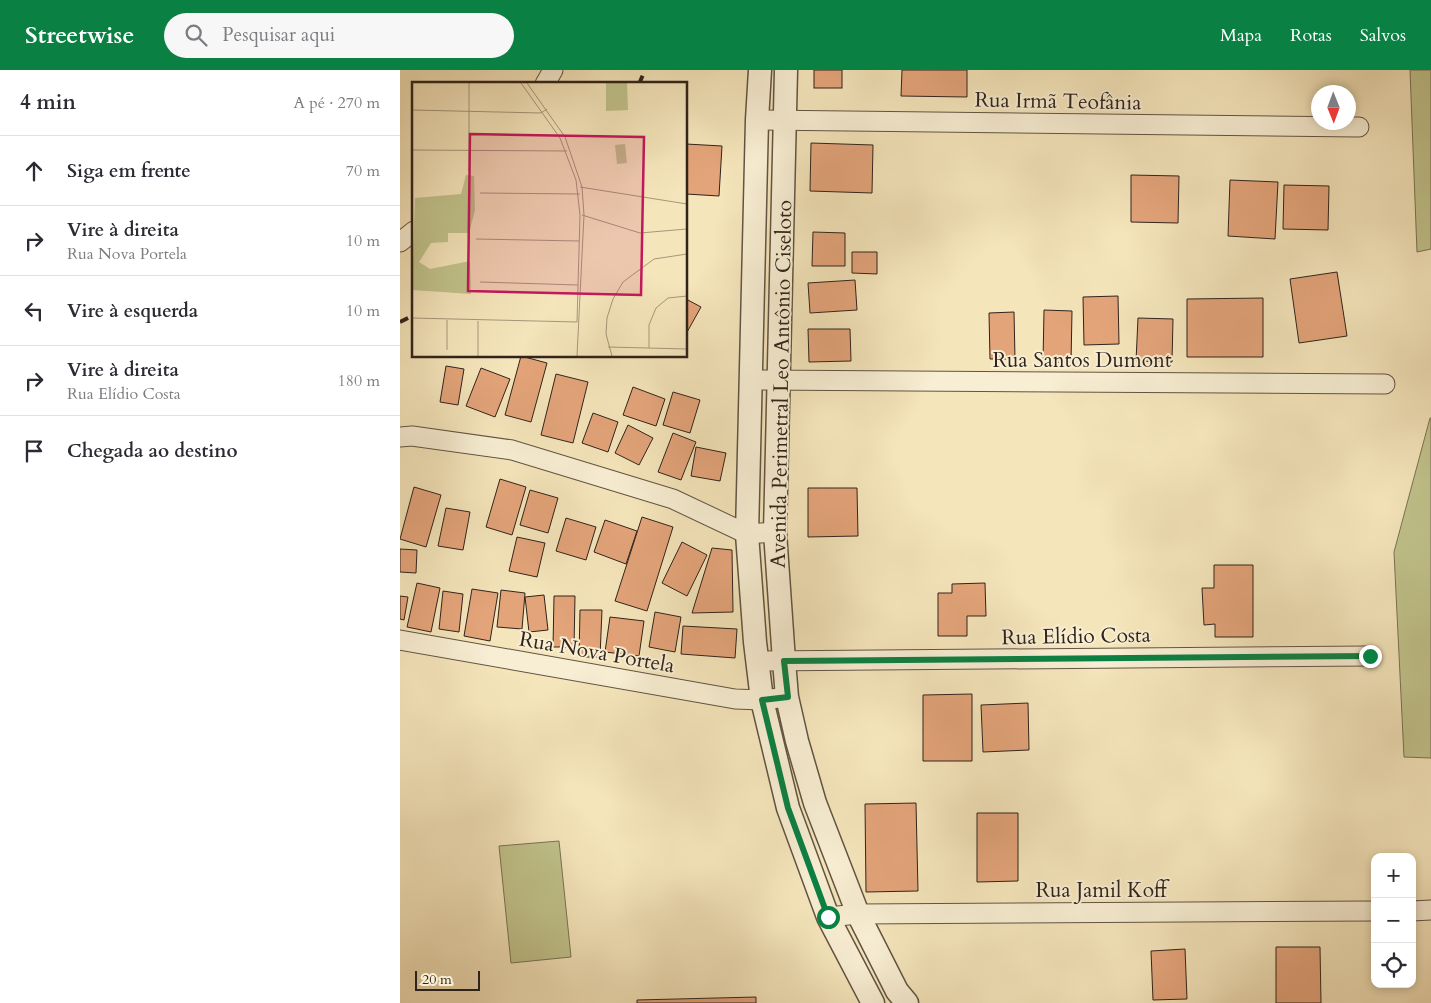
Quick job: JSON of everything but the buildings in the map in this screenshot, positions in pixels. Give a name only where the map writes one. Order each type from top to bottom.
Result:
[{"type":"street","points":[[546,82],[554,70]]},
{"type":"street","name":"Avenida Perimetral Leo Antônio Ciseloto","points":[[760,70],[757,120],[747,534],[757,661],[762,700],[788,808],[828,917],[873,1003]]},
{"type":"street","name":"Avenida Perimetral Leo Antônio Ciseloto","points":[[786,70],[775,532],[788,697],[797,741],[815,803],[858,914],[897,991],[907,1003]]},
{"type":"street","name":"Rua Irmã Teofânia","points":[[757,120],[1359,127]]},
{"type":"street","points":[[400,242],[412,233]]},
{"type":"street","name":"Rua Santos Dumont","points":[[750,380],[1386,384]]},
{"type":"street","points":[[400,438],[412,436],[512,450],[673,499],[747,534],[775,532]]},
{"type":"street","name":"Rua Nova Portela","points":[[400,640],[735,699],[762,700],[788,697]]},
{"type":"street","name":"Rua Elídio Costa","points":[[757,661],[1370,656]]},
{"type":"street","points":[[1416,910],[1431,910]]},
{"type":"street","name":"Rua Jamil Koff","points":[[828,917],[858,914],[1371,911]]},
{"type":"green space","points":[[1410,70],[1431,70],[1431,249],[1417,252]]},
{"type":"green space","points":[[1430,418],[1431,758],[1404,757],[1394,552]]},
{"type":"green space","points":[[559,841],[571,957],[511,963],[499,846]]},
{"type":"railway","points":[[640,82],[645,70]]},
{"type":"railway","points":[[400,322],[412,316]]},
{"type":"route","points":[[828,917],[788,808],[762,700],[788,697],[784,661],[1370,656]]}]
